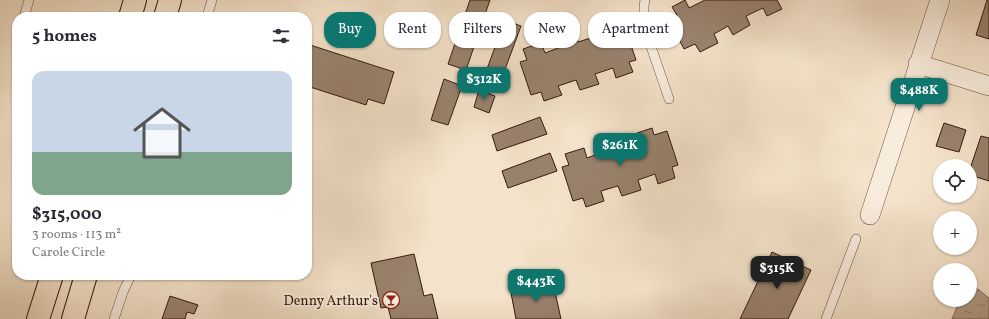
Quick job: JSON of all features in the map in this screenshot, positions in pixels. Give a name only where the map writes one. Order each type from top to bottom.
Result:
[{"type":"main road","points":[[131,12],[135,0]]},
{"type":"main road","points":[[166,12],[170,0]]},
{"type":"main road","points":[[38,319],[50,280]]},
{"type":"main road","points":[[73,319],[85,280]]},
{"type":"street","points":[[870,215],[940,0]]},
{"type":"street","points":[[918,64],[989,86]]},
{"type":"lane","points":[[25,12],[29,0]]},
{"type":"lane","points":[[208,12],[212,0]]},
{"type":"lane","points":[[645,0],[644,26],[669,98]]},
{"type":"lane","points":[[826,319],[856,239]]},
{"type":"lane","points":[[114,319],[129,280]]},
{"type":"water","points":[[977,289],[989,298],[989,319],[952,319],[957,307],[977,307]]},
{"type":"building","points":[[470,0],[490,0],[486,12],[466,12]]},
{"type":"building","points":[[685,0],[689,8],[705,0],[777,0],[782,9],[767,16],[763,8],[746,16],[750,25],[733,35],[728,26],[714,34],[718,43],[700,52],[695,44],[684,49],[683,12],[675,12],[672,7]]},
{"type":"building","points":[[987,0],[989,0],[989,39],[976,35]]},
{"type":"building","points":[[516,24],[521,26],[516,40]]},
{"type":"building","points":[[588,39],[588,48],[632,48],[636,60],[629,62],[633,72],[616,78],[613,68],[595,74],[599,84],[580,90],[576,80],[558,86],[562,95],[544,101],[541,92],[531,95],[520,62],[527,60],[523,49],[543,48],[545,53],[558,48],[580,48],[580,41]]},
{"type":"building","points":[[312,46],[394,72],[384,104],[368,99],[366,105],[312,88]]},
{"type":"building","points":[[454,48],[474,48],[466,70],[448,64]]},
{"type":"building","points":[[495,48],[513,48],[500,83],[484,77]]},
{"type":"building","points":[[444,79],[462,86],[448,125],[431,120]]},
{"type":"building","points":[[479,90],[495,96],[489,113],[474,107]]},
{"type":"building","points":[[540,117],[547,134],[497,151],[492,135]]},
{"type":"building","points":[[944,123],[966,130],[959,152],[936,146]]},
{"type":"building","points":[[652,128],[654,135],[667,131],[678,165],[672,167],[675,178],[658,184],[655,174],[638,180],[641,190],[622,196],[618,186],[601,191],[604,201],[586,207],[583,198],[573,201],[562,167],[569,165],[565,154],[584,148],[587,158],[603,152],[600,144],[617,139],[620,148],[639,141],[637,133]]},
{"type":"building","points":[[981,136],[989,138],[989,181],[977,177],[977,159],[973,159]]},
{"type":"building","points":[[550,153],[557,171],[508,188],[502,171]]},
{"type":"building","points":[[772,252],[811,270],[788,319],[740,319]]},
{"type":"building","points":[[414,254],[424,296],[432,294],[438,319],[391,319],[388,307],[381,308],[371,263]]},
{"type":"building","points":[[553,283],[561,319],[516,319],[511,293]]},
{"type":"building","points":[[170,296],[198,305],[194,314],[187,312],[185,319],[162,319]]},
{"type":"place","name":"Denny Arthur's","points":[[391,300]]}]
